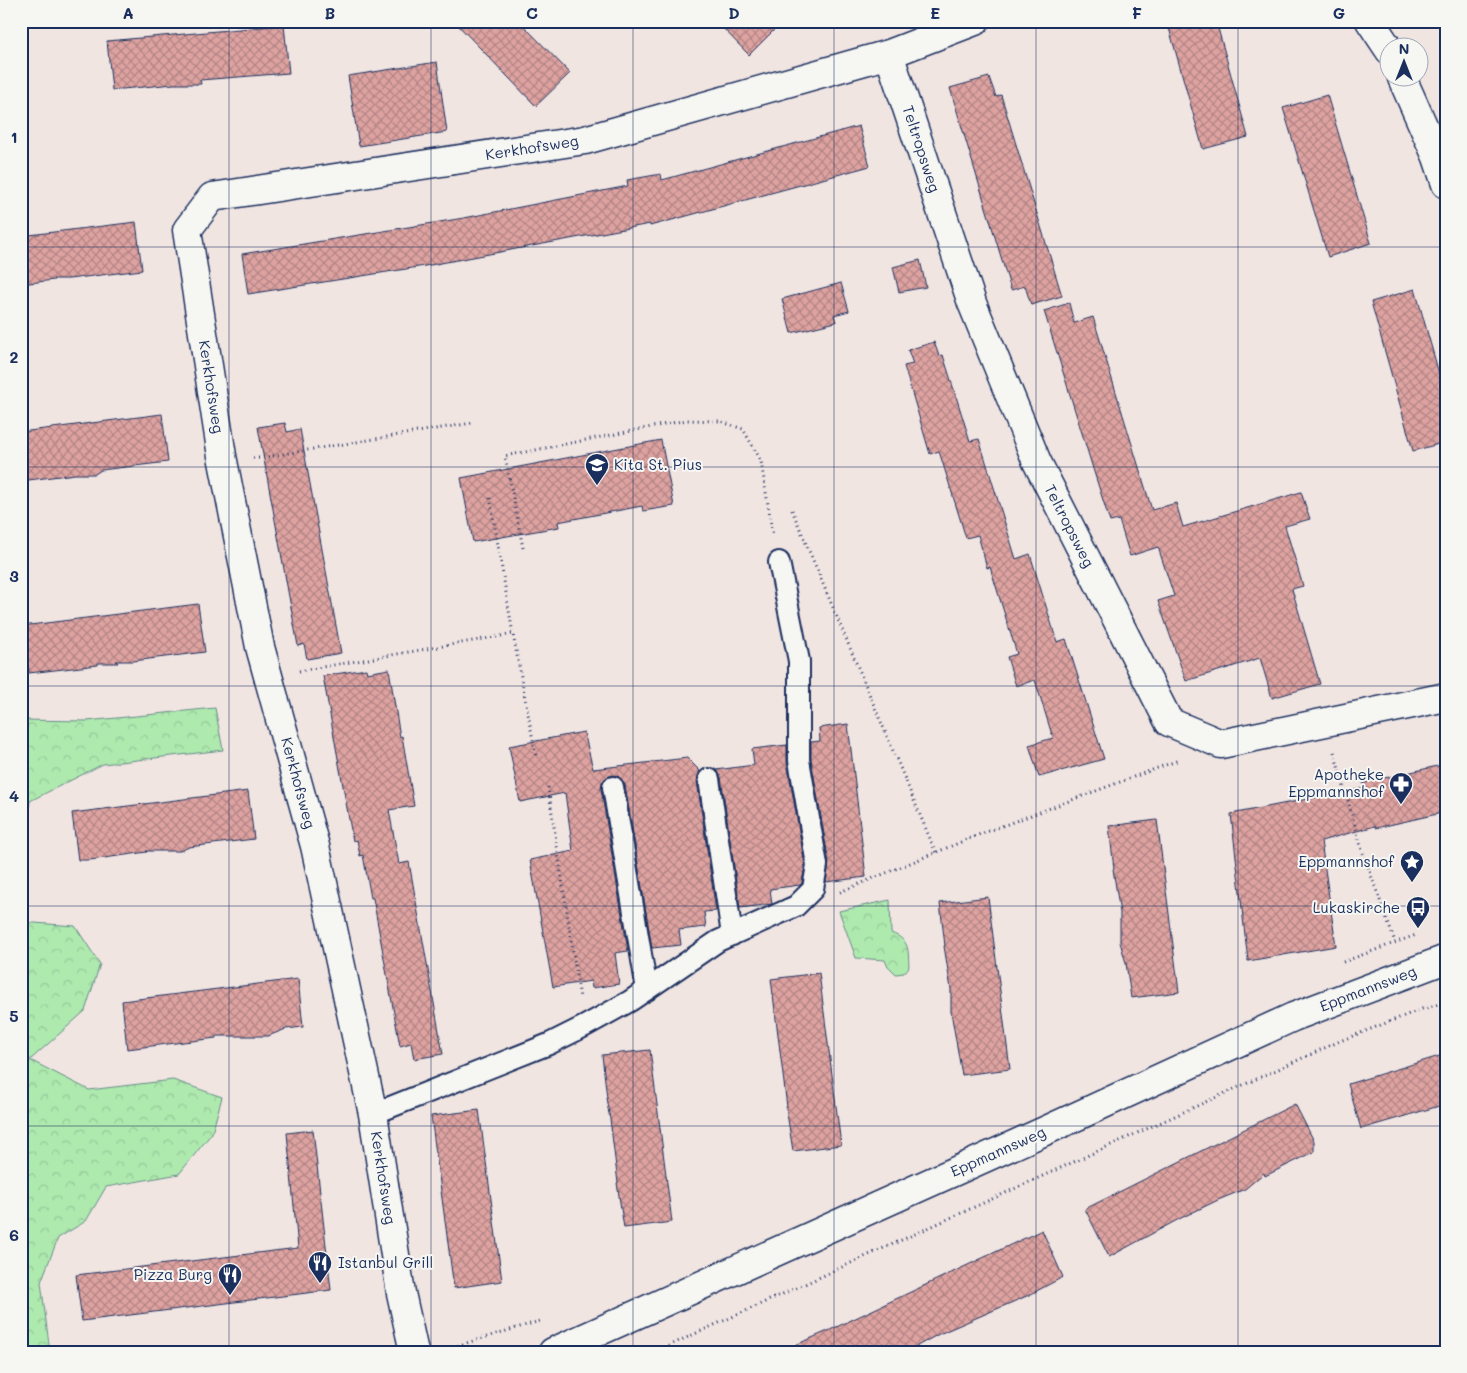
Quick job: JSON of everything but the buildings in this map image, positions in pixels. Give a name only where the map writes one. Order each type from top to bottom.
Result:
[{"type":"street","name":"Kerkhofsweg","points":[[414,1352],[401,1293],[373,1114],[316,846],[260,647],[222,456],[187,230],[212,197],[586,140],[889,54],[975,21]]},
{"type":"street","points":[[1370,21],[1381,38]]},
{"type":"street","name":"Teltropsweg","points":[[889,54],[972,304],[1037,462],[1169,722],[1221,744]]},
{"type":"street","points":[[1406,88],[1437,157],[1446,184]]},
{"type":"street","points":[[1221,744],[1446,696]]},
{"type":"street","name":"Eppmannsweg","points":[[553,1352],[1293,1017],[1446,959]]},
{"type":"lane","points":[[373,1114],[549,1044],[585,1026],[630,1001],[718,941],[796,906],[812,889],[817,864],[800,760],[799,661],[779,562]]},
{"type":"lane","points":[[709,779],[732,935]]},
{"type":"lane","points":[[613,787],[647,990]]},
{"type":"path","points":[[523,548],[505,456],[687,420],[719,421],[743,429],[761,461],[779,562]]},
{"type":"path","points":[[222,456],[260,458],[472,423]]},
{"type":"path","points":[[490,498],[536,756]]},
{"type":"path","points":[[792,510],[936,853]]},
{"type":"path","points":[[269,677],[321,666],[513,634]]},
{"type":"path","points":[[1325,723],[1362,850],[1395,942]]},
{"type":"path","points":[[812,889],[835,894],[988,832],[1221,744]]},
{"type":"path","points":[[548,787],[585,1026]]},
{"type":"path","points":[[656,1352],[1340,1041],[1422,1009],[1446,1002]]},
{"type":"green space","points":[[215,708],[223,750],[103,764],[30,801],[21,880],[21,720],[87,721]]},
{"type":"green space","points":[[890,900],[891,933],[905,942],[908,950],[909,967],[904,973],[896,974],[887,965],[885,960],[856,958],[839,911]]},
{"type":"green space","points":[[21,922],[75,926],[100,964],[85,1011],[30,1060],[89,1090],[173,1080],[222,1097],[212,1133],[179,1174],[106,1187],[86,1221],[58,1238],[41,1282],[50,1352],[21,1352]]},
{"type":"place","name":"Kita St. Pius","points":[[597,486]]},
{"type":"place","name":"Apotheke Eppmannshof","points":[[1401,805]]},
{"type":"place","name":"Eppmannshof","points":[[1412,883]]},
{"type":"place","name":"Lukaskirche","points":[[1418,929]]},
{"type":"place","name":"Istanbul Grill","points":[[320,1284]]},
{"type":"place","name":"Pizza Burg","points":[[230,1296]]}]
